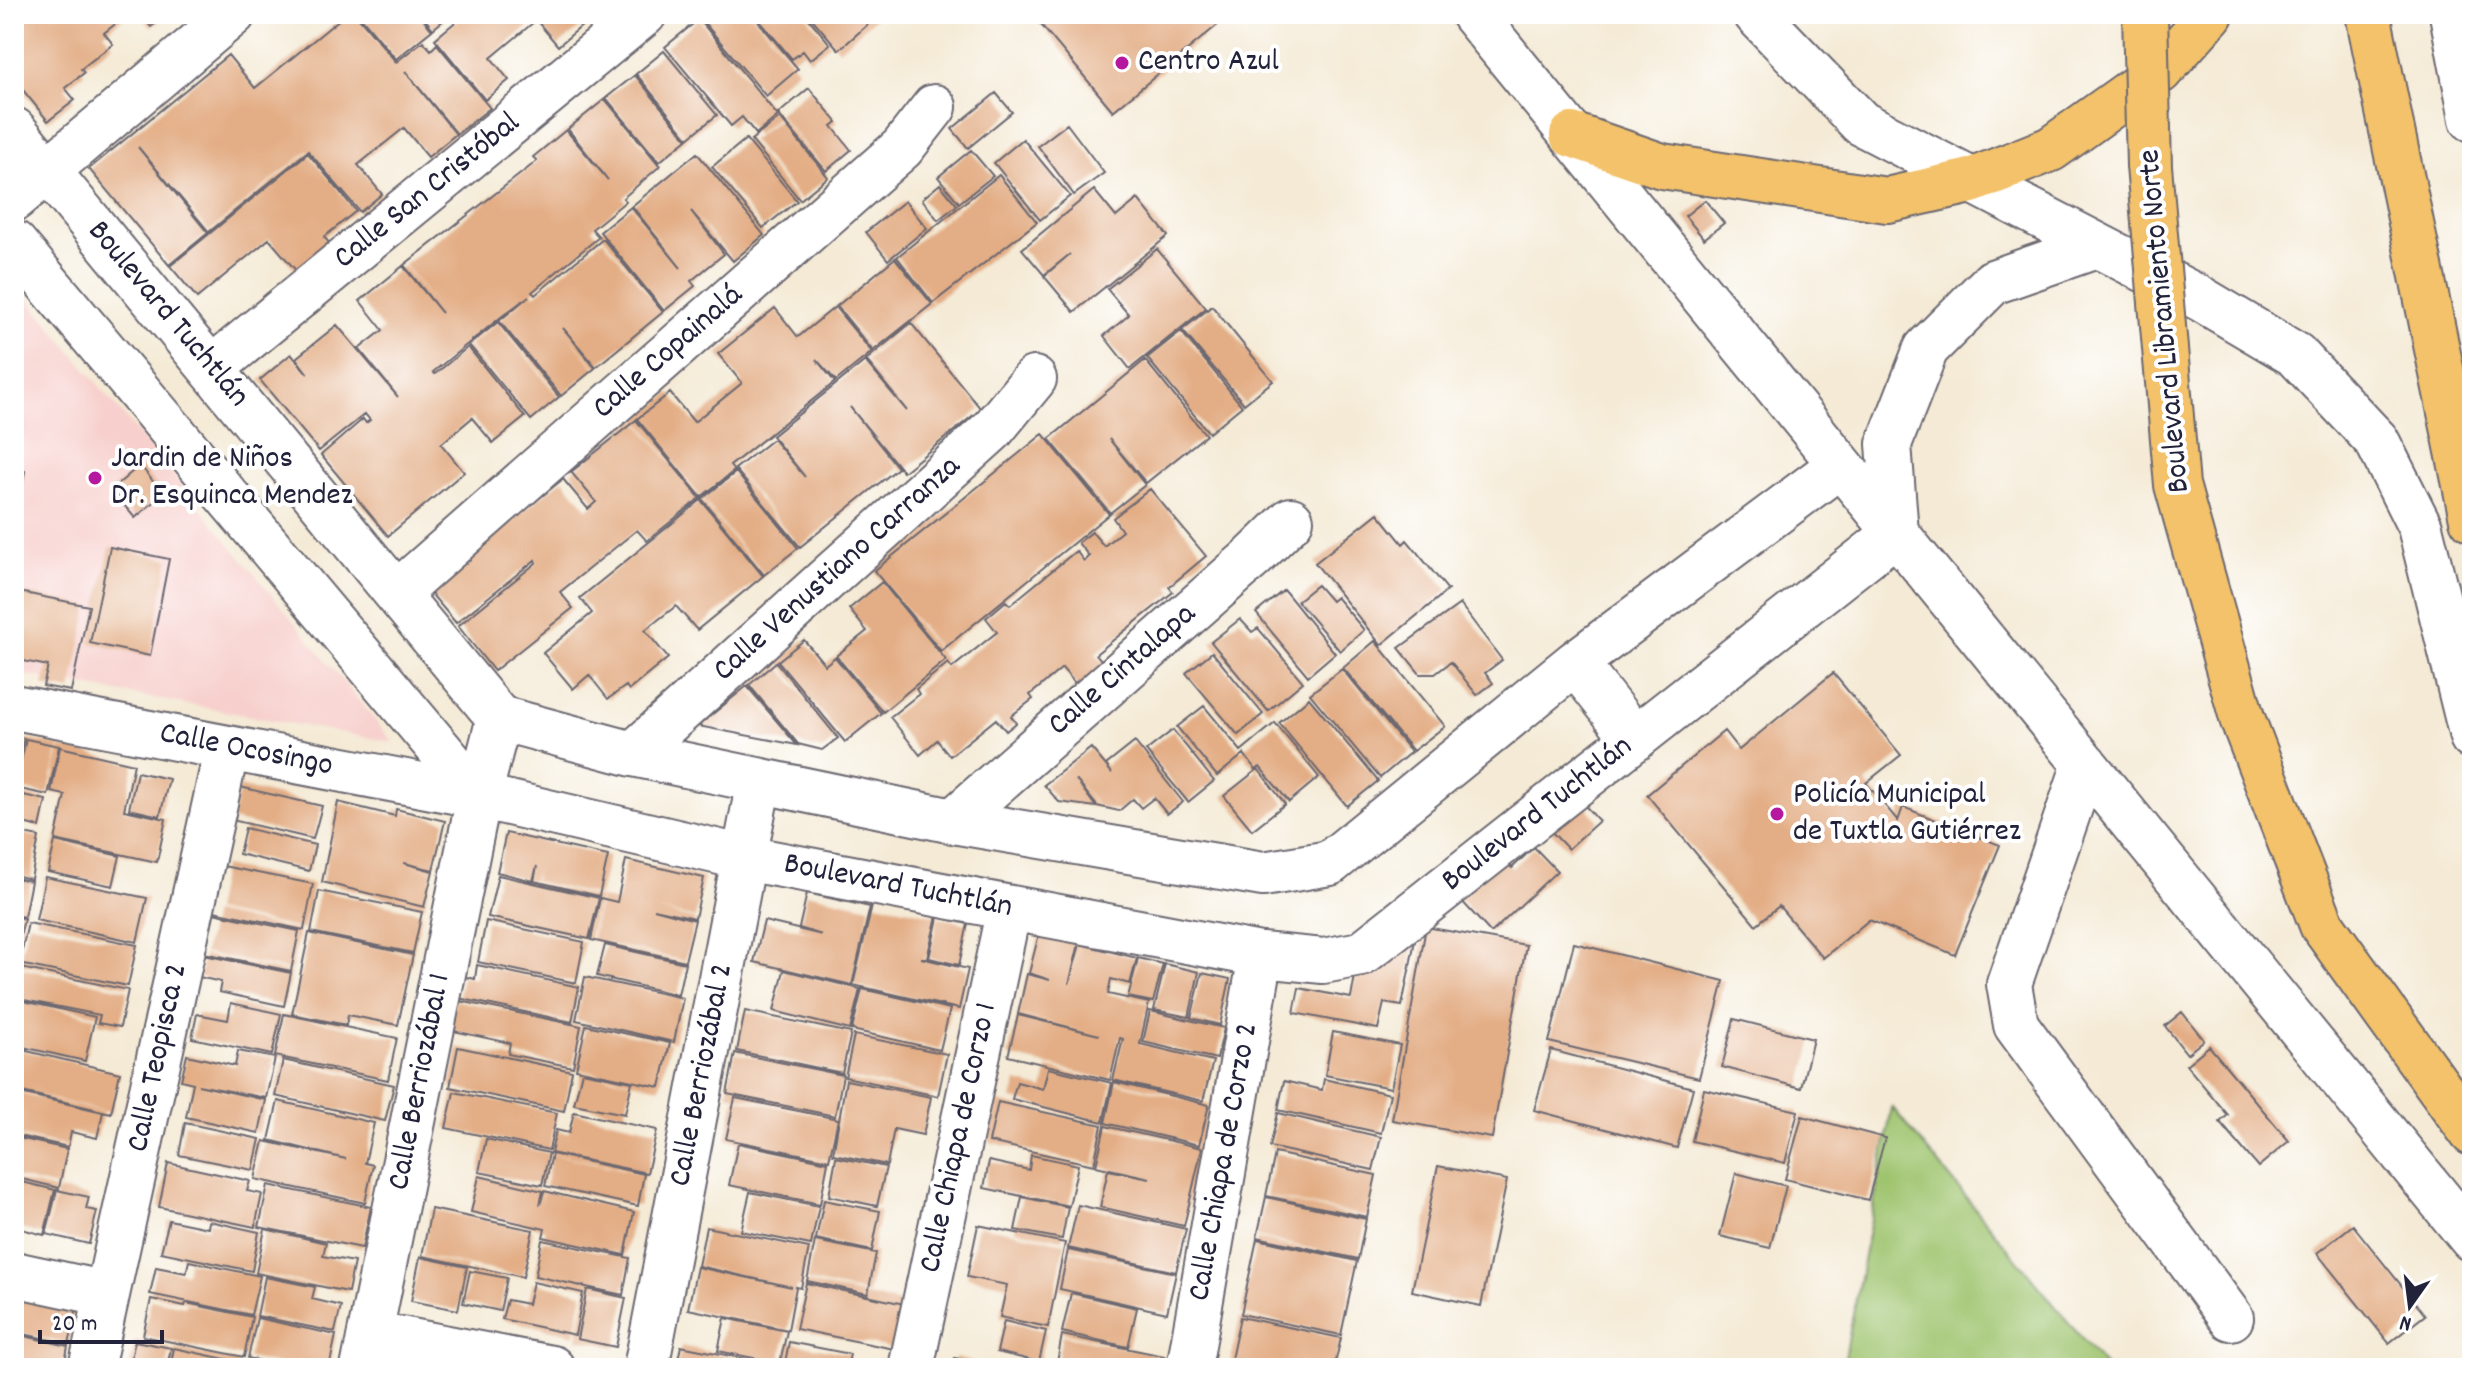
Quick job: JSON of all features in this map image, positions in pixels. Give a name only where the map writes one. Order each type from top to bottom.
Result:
[{"type":"highway","name":"Boulevard Libramiento Norte","points":[[2145,14],[2149,166],[2177,485],[2242,718],[2322,925],[2472,1133]]},
{"type":"highway","points":[[1572,135],[1662,166],[1887,200],[1971,181],[2051,149],[2160,71],[2211,14]]},
{"type":"highway","points":[[2368,14],[2472,519]]},
{"type":"street","points":[[14,199],[233,14]]},
{"type":"street","name":"Calle San Cristóbal","points":[[211,369],[644,14]]},
{"type":"street","points":[[1473,14],[2472,1239]]},
{"type":"street","points":[[1756,14],[1861,123],[2203,300],[2296,355],[2377,441],[2420,527],[2472,737]]},
{"type":"street","points":[[2452,14],[2472,119]]},
{"type":"street","name":"Calle Copainalá","points":[[397,593],[902,148],[934,107]]},
{"type":"street","name":"Boulevard Tuchtlán","points":[[14,130],[499,718]]},
{"type":"street","points":[[14,243],[479,796]]},
{"type":"street","points":[[1896,533],[1889,444],[1926,349],[1993,282],[2096,246]]},
{"type":"street","name":"Calle Venustiano Carranza","points":[[633,754],[992,430],[1034,379]]},
{"type":"street","points":[[499,718],[633,754],[953,821],[1263,874],[1330,863],[1575,663],[1840,465]]},
{"type":"street","name":"Calle Cintalapa","points":[[953,821],[1291,520]]},
{"type":"street","name":"Boulevard Tuchtlán","points":[[479,796],[745,858],[1261,955],[1323,961],[1361,954],[1896,533]]},
{"type":"street","points":[[1575,663],[1635,739]]},
{"type":"street","name":"Calle Ocosingo","points":[[14,707],[479,796]]},
{"type":"street","name":"Calle Berriozábal 1","points":[[367,1351],[479,796],[499,718]]},
{"type":"street","name":"Calle Teopisca 2","points":[[91,1368],[227,748]]},
{"type":"street","points":[[2085,764],[2009,984],[2016,1025],[2231,1318]]},
{"type":"street","name":"Calle Berriozábal 2","points":[[646,1368],[759,781]]},
{"type":"street","name":"Calle Chiapa de Corzo 1","points":[[911,1368],[1009,908]]},
{"type":"street","name":"Calle Chiapa de Corzo 2","points":[[1189,1368],[1261,955]]},
{"type":"street","points":[[14,1274],[107,1294]]},
{"type":"street","points":[[367,1351],[552,1368]]},
{"type":"shaded area","name":"Jardin de Niños Dr. Esquinca Mendez","points":[[14,282],[393,742],[14,673]]},
{"type":"green space","points":[[1892,1107],[2106,1368],[1843,1368]]},
{"type":"building","points":[[14,14],[128,14],[104,33],[113,44],[81,69],[84,73],[65,88],[75,100],[48,121],[14,79]]},
{"type":"building","points":[[140,14],[168,14],[151,27]]},
{"type":"building","points":[[346,14],[356,14],[396,62],[423,41],[431,50],[437,44],[490,108],[457,134],[405,71],[456,134],[428,157],[404,128],[374,152],[358,165],[382,194],[360,212],[308,151],[209,232],[138,147],[208,233],[169,265],[89,169],[228,55],[255,88]]},
{"type":"building","points":[[358,14],[419,14],[432,30],[396,59]]},
{"type":"building","points":[[421,14],[451,14],[433,29]]},
{"type":"building","points":[[465,14],[527,14],[534,22],[491,58],[509,80],[485,100],[435,39]]},
{"type":"building","points":[[531,14],[596,14],[558,46]]},
{"type":"building","points":[[708,14],[752,14],[798,69],[766,96],[701,19]]},
{"type":"building","points":[[754,14],[805,14],[830,44],[810,60],[803,51],[792,59]]},
{"type":"building","points":[[808,14],[872,14],[875,18],[839,50]]},
{"type":"building","name":"Centro Azul","points":[[1032,14],[1231,14],[1113,111]]},
{"type":"building","points":[[699,19],[778,116],[756,134],[742,117],[731,126],[665,47]]},
{"type":"building","points":[[664,51],[717,115],[688,138],[636,74]]},
{"type":"building","points":[[635,75],[687,139],[659,162],[606,98]]},
{"type":"building","points":[[809,88],[837,122],[832,126],[851,150],[826,171],[778,114]]},
{"type":"building","points":[[996,93],[1012,112],[968,148],[952,129]]},
{"type":"building","points":[[605,99],[660,166],[623,198],[626,201],[592,229],[599,237],[532,292],[535,295],[603,239],[663,312],[596,367],[563,328],[595,368],[561,396],[499,321],[529,296],[433,372],[435,374],[468,347],[525,417],[493,443],[472,418],[441,444],[464,472],[388,536],[321,455],[363,419],[366,423],[370,420],[365,414],[319,451],[260,380],[291,354],[308,374],[296,358],[337,325],[398,397],[359,349],[383,330],[360,301],[403,266],[442,313],[404,265],[537,161],[533,157],[566,130],[608,180],[568,129]]},
{"type":"building","points":[[780,118],[828,177],[800,200],[751,140]]},
{"type":"building","points":[[1067,124],[1104,173],[1074,195],[1038,146]]},
{"type":"building","points":[[746,139],[797,201],[763,228],[712,167]]},
{"type":"building","points":[[1023,139],[1070,196],[1040,220],[994,163]]},
{"type":"building","points":[[971,150],[993,176],[959,203],[938,177]]},
{"type":"building","points":[[308,153],[356,211],[324,237],[331,245],[298,273],[269,239],[197,298],[170,266]]},
{"type":"building","points":[[697,153],[764,235],[733,261],[691,211],[724,254],[691,281],[695,286],[664,311],[600,232],[631,207],[681,268],[632,206]]},
{"type":"building","points":[[999,175],[1037,222],[933,303],[897,257]]},
{"type":"building","points":[[940,184],[957,205],[938,220],[922,199]]},
{"type":"building","points":[[1094,190],[1116,217],[1138,199],[1168,236],[1074,312],[1044,276],[1070,254],[1044,275],[1022,249]]},
{"type":"building","points":[[1705,200],[1724,223],[1704,239],[1685,216]]},
{"type":"building","points":[[905,201],[927,228],[888,260],[866,232]]},
{"type":"building","points":[[1157,249],[1206,308],[1130,369],[1104,336],[1129,315],[1107,289]]},
{"type":"building","points":[[895,258],[932,304],[873,351],[837,306]]},
{"type":"building","points":[[1212,306],[1273,381],[1244,404],[1182,330]]},
{"type":"building","points":[[835,307],[872,352],[836,381],[816,359],[835,382],[730,466],[734,471],[701,497],[637,419],[670,393],[694,422],[742,383],[718,354],[775,308],[798,337]]},
{"type":"building","points":[[498,322],[559,397],[531,420],[469,345]]},
{"type":"building","points":[[911,323],[981,409],[903,472],[850,407],[898,468],[800,547],[735,469],[773,439],[805,477],[772,436],[865,361],[907,411],[866,360]]},
{"type":"building","points":[[1181,331],[1242,406],[1209,433],[1147,358]]},
{"type":"building","points":[[1145,360],[1206,435],[1146,483],[1109,439],[1145,485],[1110,513],[1049,439]]},
{"type":"building","points":[[636,420],[700,498],[647,541],[637,530],[560,592],[573,608],[494,671],[458,626],[536,563],[535,560],[456,623],[427,589],[563,479],[588,509],[596,502],[571,472]]},
{"type":"building","points":[[1043,434],[1109,514],[941,651],[874,571]]},
{"type":"building","points":[[140,465],[163,494],[135,518],[111,490]]},
{"type":"building","points":[[14,469],[25,471],[15,520],[14,520]]},
{"type":"building","points":[[736,472],[798,548],[764,575],[702,499]]},
{"type":"building","points":[[1150,489],[1206,556],[1169,587],[1173,592],[1096,654],[1106,666],[1079,688],[1062,668],[1030,695],[1033,699],[1011,716],[1016,723],[1006,731],[996,719],[950,756],[937,740],[920,755],[890,717],[919,694],[916,689],[948,663],[952,668],[997,632],[986,618],[1006,601],[1010,605],[1076,551],[1084,561],[1089,556],[1078,543],[1092,532],[1104,546],[1122,531],[1113,518]]},
{"type":"building","points":[[701,500],[763,576],[697,630],[676,606],[645,630],[668,658],[629,690],[626,686],[608,699],[589,675],[573,689],[543,653],[592,613],[580,598]]},
{"type":"building","points":[[1378,513],[1403,544],[1407,540],[1448,590],[1381,645],[1315,563]]},
{"type":"building","points":[[110,547],[169,559],[150,656],[90,643]]},
{"type":"building","points":[[882,582],[946,660],[883,712],[836,656],[867,631],[849,609]]},
{"type":"building","points":[[1317,585],[1331,601],[1336,597],[1364,630],[1340,651],[1297,601]]},
{"type":"building","points":[[1284,590],[1335,653],[1308,676],[1256,613]]},
{"type":"building","points":[[14,591],[89,606],[71,691],[43,686],[48,666],[14,659]]},
{"type":"building","points":[[1460,604],[1502,660],[1485,673],[1493,683],[1477,695],[1451,662],[1435,674],[1420,674],[1399,648]]},
{"type":"building","points":[[1240,619],[1252,632],[1258,628],[1303,682],[1268,711],[1211,642]]},
{"type":"building","points":[[804,640],[825,665],[835,657],[881,713],[845,742],[778,661]]},
{"type":"building","points":[[1375,641],[1445,726],[1413,751],[1343,668]]},
{"type":"building","points":[[1212,652],[1263,714],[1238,735],[1186,673]]},
{"type":"building","points":[[776,662],[838,738],[822,750],[798,744],[749,685]]},
{"type":"building","points":[[1342,669],[1411,752],[1380,778],[1310,694]]},
{"type":"building","name":"Policía Municipal de Tuxtla Gutiérrez","points":[[1833,673],[1901,755],[1866,783],[1898,821],[1903,807],[2000,845],[1955,955],[1869,920],[1823,958],[1779,906],[1756,925],[1647,795],[1724,731],[1739,750]]},
{"type":"building","points":[[747,686],[797,745],[698,726]]},
{"type":"building","points":[[1309,698],[1378,781],[1347,806],[1279,723]]},
{"type":"building","points":[[1204,706],[1241,751],[1275,723],[1319,777],[1289,802],[1260,767],[1256,770],[1244,754],[1217,776],[1177,727]]},
{"type":"building","points":[[1173,730],[1214,781],[1188,802],[1146,751]]},
{"type":"building","points":[[14,736],[24,738],[15,776],[14,776]]},
{"type":"building","points":[[26,739],[59,746],[48,795],[15,788]]},
{"type":"building","points":[[1135,742],[1183,802],[1167,814],[1154,798],[1141,808],[1133,799],[1119,811],[1097,806],[1076,780],[1096,807],[1059,802],[1044,785],[1091,748],[1112,773],[1106,765]]},
{"type":"building","points":[[60,747],[134,764],[124,810],[166,819],[157,862],[55,840],[65,795],[51,792]]},
{"type":"building","points":[[1258,769],[1285,804],[1252,830],[1224,796]]},
{"type":"building","points":[[137,772],[169,779],[160,816],[129,809]]},
{"type":"building","points":[[240,787],[322,806],[313,839],[232,820]]},
{"type":"building","points":[[14,793],[46,800],[40,827],[14,821]]},
{"type":"building","points":[[1578,798],[1599,821],[1568,849],[1547,827]]},
{"type":"building","points":[[338,802],[395,816],[396,809],[445,821],[433,870],[404,863],[433,871],[424,907],[322,882]]},
{"type":"building","points":[[245,828],[315,845],[309,871],[239,854]]},
{"type":"building","points":[[14,832],[39,837],[31,879],[14,875]]},
{"type":"building","points":[[506,833],[608,856],[599,896],[534,881],[537,866],[533,881],[497,872]]},
{"type":"building","points":[[55,841],[120,856],[113,886],[48,872]]},
{"type":"building","points":[[1534,847],[1557,871],[1491,933],[1460,899],[1503,859],[1512,868]]},
{"type":"building","points":[[626,860],[704,878],[695,918],[654,909],[695,920],[685,961],[591,940],[600,898],[617,902]]},
{"type":"building","points":[[223,866],[313,884],[304,930],[214,911]]},
{"type":"building","points":[[498,875],[599,898],[589,939],[488,917]]},
{"type":"building","points":[[45,877],[147,898],[137,942],[36,920]]},
{"type":"building","points":[[14,878],[31,881],[24,917],[14,915]]},
{"type":"building","points":[[319,891],[422,912],[413,953],[311,932]]},
{"type":"building","points":[[807,893],[870,907],[852,985],[754,962],[764,921],[822,935],[799,928]]},
{"type":"building","points":[[873,902],[937,916],[927,958],[921,958],[968,969],[959,1009],[853,985]]},
{"type":"building","points":[[213,913],[299,931],[291,971],[204,953]]},
{"type":"building","points":[[14,917],[24,919],[15,959],[14,959]]},
{"type":"building","points":[[938,917],[968,924],[959,965],[929,958]]},
{"type":"building","points":[[486,921],[584,942],[576,983],[478,962]]},
{"type":"building","points":[[28,923],[137,945],[128,986],[19,964]]},
{"type":"building","points":[[1426,927],[1526,945],[1492,1138],[1392,1120]]},
{"type":"building","points":[[1417,930],[1402,1006],[1384,1003],[1378,1029],[1294,1013],[1299,988],[1351,998],[1356,970]]},
{"type":"building","points":[[309,933],[413,955],[398,1025],[348,1015],[346,1025],[292,1014]]},
{"type":"building","points":[[1039,934],[1079,944],[1069,984],[1080,944],[1137,958],[1130,984],[1111,979],[1108,994],[1149,1003],[1140,1044],[1213,1061],[1203,1101],[1113,1080],[1123,1039],[1120,1038],[1110,1080],[1008,1056],[1018,1015],[1099,1035],[1018,1014],[1027,974],[1050,980],[1029,973]]},
{"type":"building","points":[[1574,943],[1724,981],[1699,1078],[1549,1042]]},
{"type":"building","points":[[605,945],[685,963],[678,995],[597,976]]},
{"type":"building","points":[[204,955],[291,973],[284,1006],[219,992],[221,982],[199,977]]},
{"type":"building","points":[[1138,958],[1163,964],[1153,1002],[1128,997]]},
{"type":"building","points":[[1165,964],[1199,972],[1189,1017],[1154,1010]]},
{"type":"building","points":[[477,965],[579,987],[572,1022],[458,998],[462,976],[475,979]]},
{"type":"building","points":[[16,967],[128,990],[120,1027],[98,1023],[100,1015],[14,998]]},
{"type":"building","points":[[784,970],[860,989],[850,1030],[774,1011]]},
{"type":"building","points":[[1202,973],[1230,979],[1220,1025],[1191,1018]]},
{"type":"building","points":[[585,977],[683,998],[674,1042],[576,1020]]},
{"type":"building","points":[[862,989],[950,1009],[940,1050],[852,1030]]},
{"type":"building","points":[[14,999],[95,1017],[85,1061],[14,1045]]},
{"type":"building","points":[[455,1000],[581,1026],[573,1067],[508,1054],[510,1043],[449,1030]]},
{"type":"building","points":[[231,1003],[281,1014],[272,1055],[192,1038],[197,1014],[228,1020]]},
{"type":"building","points":[[745,1011],[851,1033],[842,1073],[737,1051]]},
{"type":"building","points":[[1150,1011],[1224,1028],[1217,1059],[1143,1042]]},
{"type":"building","points":[[2182,1012],[2204,1040],[2187,1054],[2165,1026]]},
{"type":"building","points":[[284,1014],[397,1038],[388,1080],[275,1056]]},
{"type":"building","points":[[1734,1019],[1813,1039],[1801,1088],[1722,1067]]},
{"type":"building","points":[[586,1025],[670,1043],[660,1087],[576,1069]]},
{"type":"building","points":[[1333,1032],[1400,1045],[1391,1088],[1325,1075]]},
{"type":"building","points":[[854,1035],[947,1054],[938,1096],[845,1077]]},
{"type":"building","points":[[2209,1046],[2289,1141],[2258,1167],[2220,1122],[2228,1115],[2186,1065]]},
{"type":"building","points":[[458,1047],[572,1071],[564,1111],[450,1087]]},
{"type":"building","points":[[14,1048],[120,1073],[111,1113],[14,1090]]},
{"type":"building","points":[[1551,1050],[1693,1088],[1677,1148],[1534,1110]]},
{"type":"building","points":[[238,1051],[275,1058],[266,1098],[198,1085],[266,1100],[259,1133],[186,1117],[193,1083],[181,1080],[187,1055],[235,1066]]},
{"type":"building","points":[[735,1053],[843,1075],[835,1116],[727,1094]]},
{"type":"building","points":[[283,1060],[394,1085],[385,1121],[275,1096]]},
{"type":"building","points":[[1048,1068],[1112,1083],[1103,1122],[1012,1099],[1017,1082],[1043,1089]]},
{"type":"building","points":[[582,1072],[632,1082],[625,1114],[574,1104]]},
{"type":"building","points":[[1324,1079],[1390,1094],[1381,1133],[1278,1110],[1284,1081],[1322,1090]]},
{"type":"building","points":[[846,1080],[931,1097],[923,1135],[894,1129],[887,1165],[833,1154]]},
{"type":"building","points":[[1114,1082],[1209,1105],[1199,1145],[1105,1123]]},
{"type":"building","points":[[1704,1089],[1798,1111],[1785,1163],[1692,1141]]},
{"type":"building","points":[[16,1092],[103,1112],[97,1138],[71,1132],[68,1147],[14,1135],[19,1117],[14,1116]]},
{"type":"building","points":[[454,1092],[557,1113],[549,1150],[446,1128]]},
{"type":"building","points":[[735,1098],[838,1119],[829,1160],[726,1139]]},
{"type":"building","points":[[278,1101],[374,1123],[365,1163],[373,1165],[365,1203],[255,1179],[264,1141],[346,1159],[269,1140]]},
{"type":"building","points":[[998,1102],[1102,1125],[1094,1165],[989,1142]]},
{"type":"building","points":[[574,1112],[657,1130],[647,1173],[551,1153],[556,1130],[569,1133]]},
{"type":"building","points":[[1278,1113],[1381,1137],[1373,1170],[1270,1147]]},
{"type":"building","points":[[1802,1116],[1885,1138],[1868,1200],[1785,1179]]},
{"type":"building","points":[[185,1123],[260,1139],[253,1170],[179,1155]]},
{"type":"building","points":[[1105,1126],[1202,1148],[1184,1226],[1100,1207],[1108,1170],[1150,1178],[1096,1166]]},
{"type":"building","points":[[14,1137],[67,1149],[59,1188],[14,1177]]},
{"type":"building","points":[[486,1139],[549,1153],[542,1185],[479,1172]]},
{"type":"building","points":[[738,1143],[828,1162],[820,1204],[729,1185]]},
{"type":"building","points":[[1275,1153],[1376,1175],[1367,1217],[1266,1196]]},
{"type":"building","points":[[552,1154],[644,1174],[638,1206],[545,1186]]},
{"type":"building","points":[[1031,1155],[1078,1165],[1069,1206],[984,1188],[989,1161],[1029,1170]]},
{"type":"building","points":[[836,1157],[886,1167],[877,1206],[829,1196]]},
{"type":"building","points":[[168,1163],[250,1181],[247,1191],[262,1194],[255,1227],[159,1207]]},
{"type":"building","points":[[1438,1166],[1507,1180],[1481,1306],[1412,1291]]},
{"type":"building","points":[[1736,1173],[1786,1186],[1770,1248],[1720,1236]]},
{"type":"building","points":[[479,1176],[543,1191],[540,1205],[544,1191],[634,1212],[625,1255],[543,1237],[545,1229],[471,1212]]},
{"type":"building","points":[[14,1180],[55,1190],[44,1235],[14,1227]]},
{"type":"building","points":[[268,1185],[371,1207],[362,1248],[259,1227]]},
{"type":"building","points":[[57,1190],[89,1197],[86,1209],[97,1211],[89,1244],[46,1234]]},
{"type":"building","points":[[750,1192],[819,1206],[811,1245],[741,1231]]},
{"type":"building","points":[[1022,1197],[1068,1207],[1062,1239],[1015,1230]]},
{"type":"building","points":[[1266,1197],[1366,1219],[1358,1259],[1257,1237]]},
{"type":"building","points":[[824,1200],[880,1211],[872,1251],[816,1239]]},
{"type":"building","points":[[1078,1205],[1186,1229],[1176,1272],[1068,1248]]},
{"type":"building","points":[[431,1209],[533,1230],[523,1277],[422,1256]]},
{"type":"building","points":[[169,1220],[208,1228],[209,1221],[259,1232],[252,1271],[161,1252]]},
{"type":"building","points":[[978,1225],[1065,1243],[1048,1327],[1000,1317],[1007,1285],[967,1277]]},
{"type":"building","points":[[2353,1225],[2425,1315],[2389,1343],[2317,1253]]},
{"type":"building","points":[[706,1227],[809,1248],[801,1288],[796,1287],[788,1330],[688,1309],[697,1267],[792,1287],[698,1266]]},
{"type":"building","points":[[265,1229],[326,1243],[323,1256],[354,1262],[348,1292],[256,1273]]},
{"type":"building","points":[[1257,1239],[1357,1261],[1341,1335],[1241,1314]]},
{"type":"building","points":[[542,1240],[630,1258],[623,1295],[535,1276]]},
{"type":"building","points":[[815,1241],[876,1253],[868,1294],[807,1281]]},
{"type":"building","points":[[1068,1250],[1176,1273],[1167,1313],[1060,1289]]},
{"type":"building","points":[[420,1257],[467,1267],[458,1310],[411,1301]]},
{"type":"building","points":[[189,1261],[260,1276],[251,1315],[150,1294],[156,1267],[186,1273]]},
{"type":"building","points":[[470,1271],[507,1278],[500,1311],[463,1303]]},
{"type":"building","points":[[265,1277],[315,1287],[312,1299],[341,1306],[335,1332],[257,1316]]},
{"type":"building","points":[[533,1282],[583,1293],[575,1335],[502,1319],[507,1300],[528,1304]]},
{"type":"building","points":[[806,1283],[909,1305],[899,1350],[796,1329]]},
{"type":"building","points":[[587,1289],[626,1298],[616,1347],[577,1339]]},
{"type":"building","points":[[1071,1293],[1137,1308],[1128,1347],[1062,1332]]},
{"type":"building","points":[[22,1295],[77,1307],[69,1344],[14,1332],[14,1296],[20,1297],[17,1316]]},
{"type":"building","points":[[151,1299],[252,1317],[244,1357],[143,1336]]},
{"type":"building","points":[[1240,1317],[1341,1338],[1334,1368],[1247,1368],[1230,1364]]},
{"type":"building","points":[[257,1318],[336,1335],[329,1368],[294,1368],[248,1358]]},
{"type":"building","points":[[725,1318],[787,1331],[780,1363],[718,1351]]},
{"type":"building","points":[[1004,1321],[1046,1331],[1039,1362],[997,1352]]},
{"type":"building","points":[[20,1335],[68,1346],[64,1368],[14,1368]]},
{"type":"building","points":[[1062,1335],[1164,1356],[1161,1368],[1056,1368]]},
{"type":"building","points":[[135,1341],[171,1348],[167,1368],[129,1368]]},
{"type":"building","points":[[789,1342],[850,1354],[847,1368],[784,1368]]},
{"type":"building","points":[[681,1346],[766,1363],[765,1368],[676,1368]]},
{"type":"building","points":[[174,1348],[239,1362],[238,1368],[170,1368]]},
{"type":"building","points":[[955,1358],[992,1367],[992,1368],[953,1368]]},
{"type":"place","name":"Centro Azul","points":[[1122,63]]},
{"type":"place","name":"Jardin de Niños Dr. Esquinca Mendez","points":[[95,478]]},
{"type":"place","name":"Policía Municipal de Tuxtla Gutiérrez","points":[[1777,814]]}]
